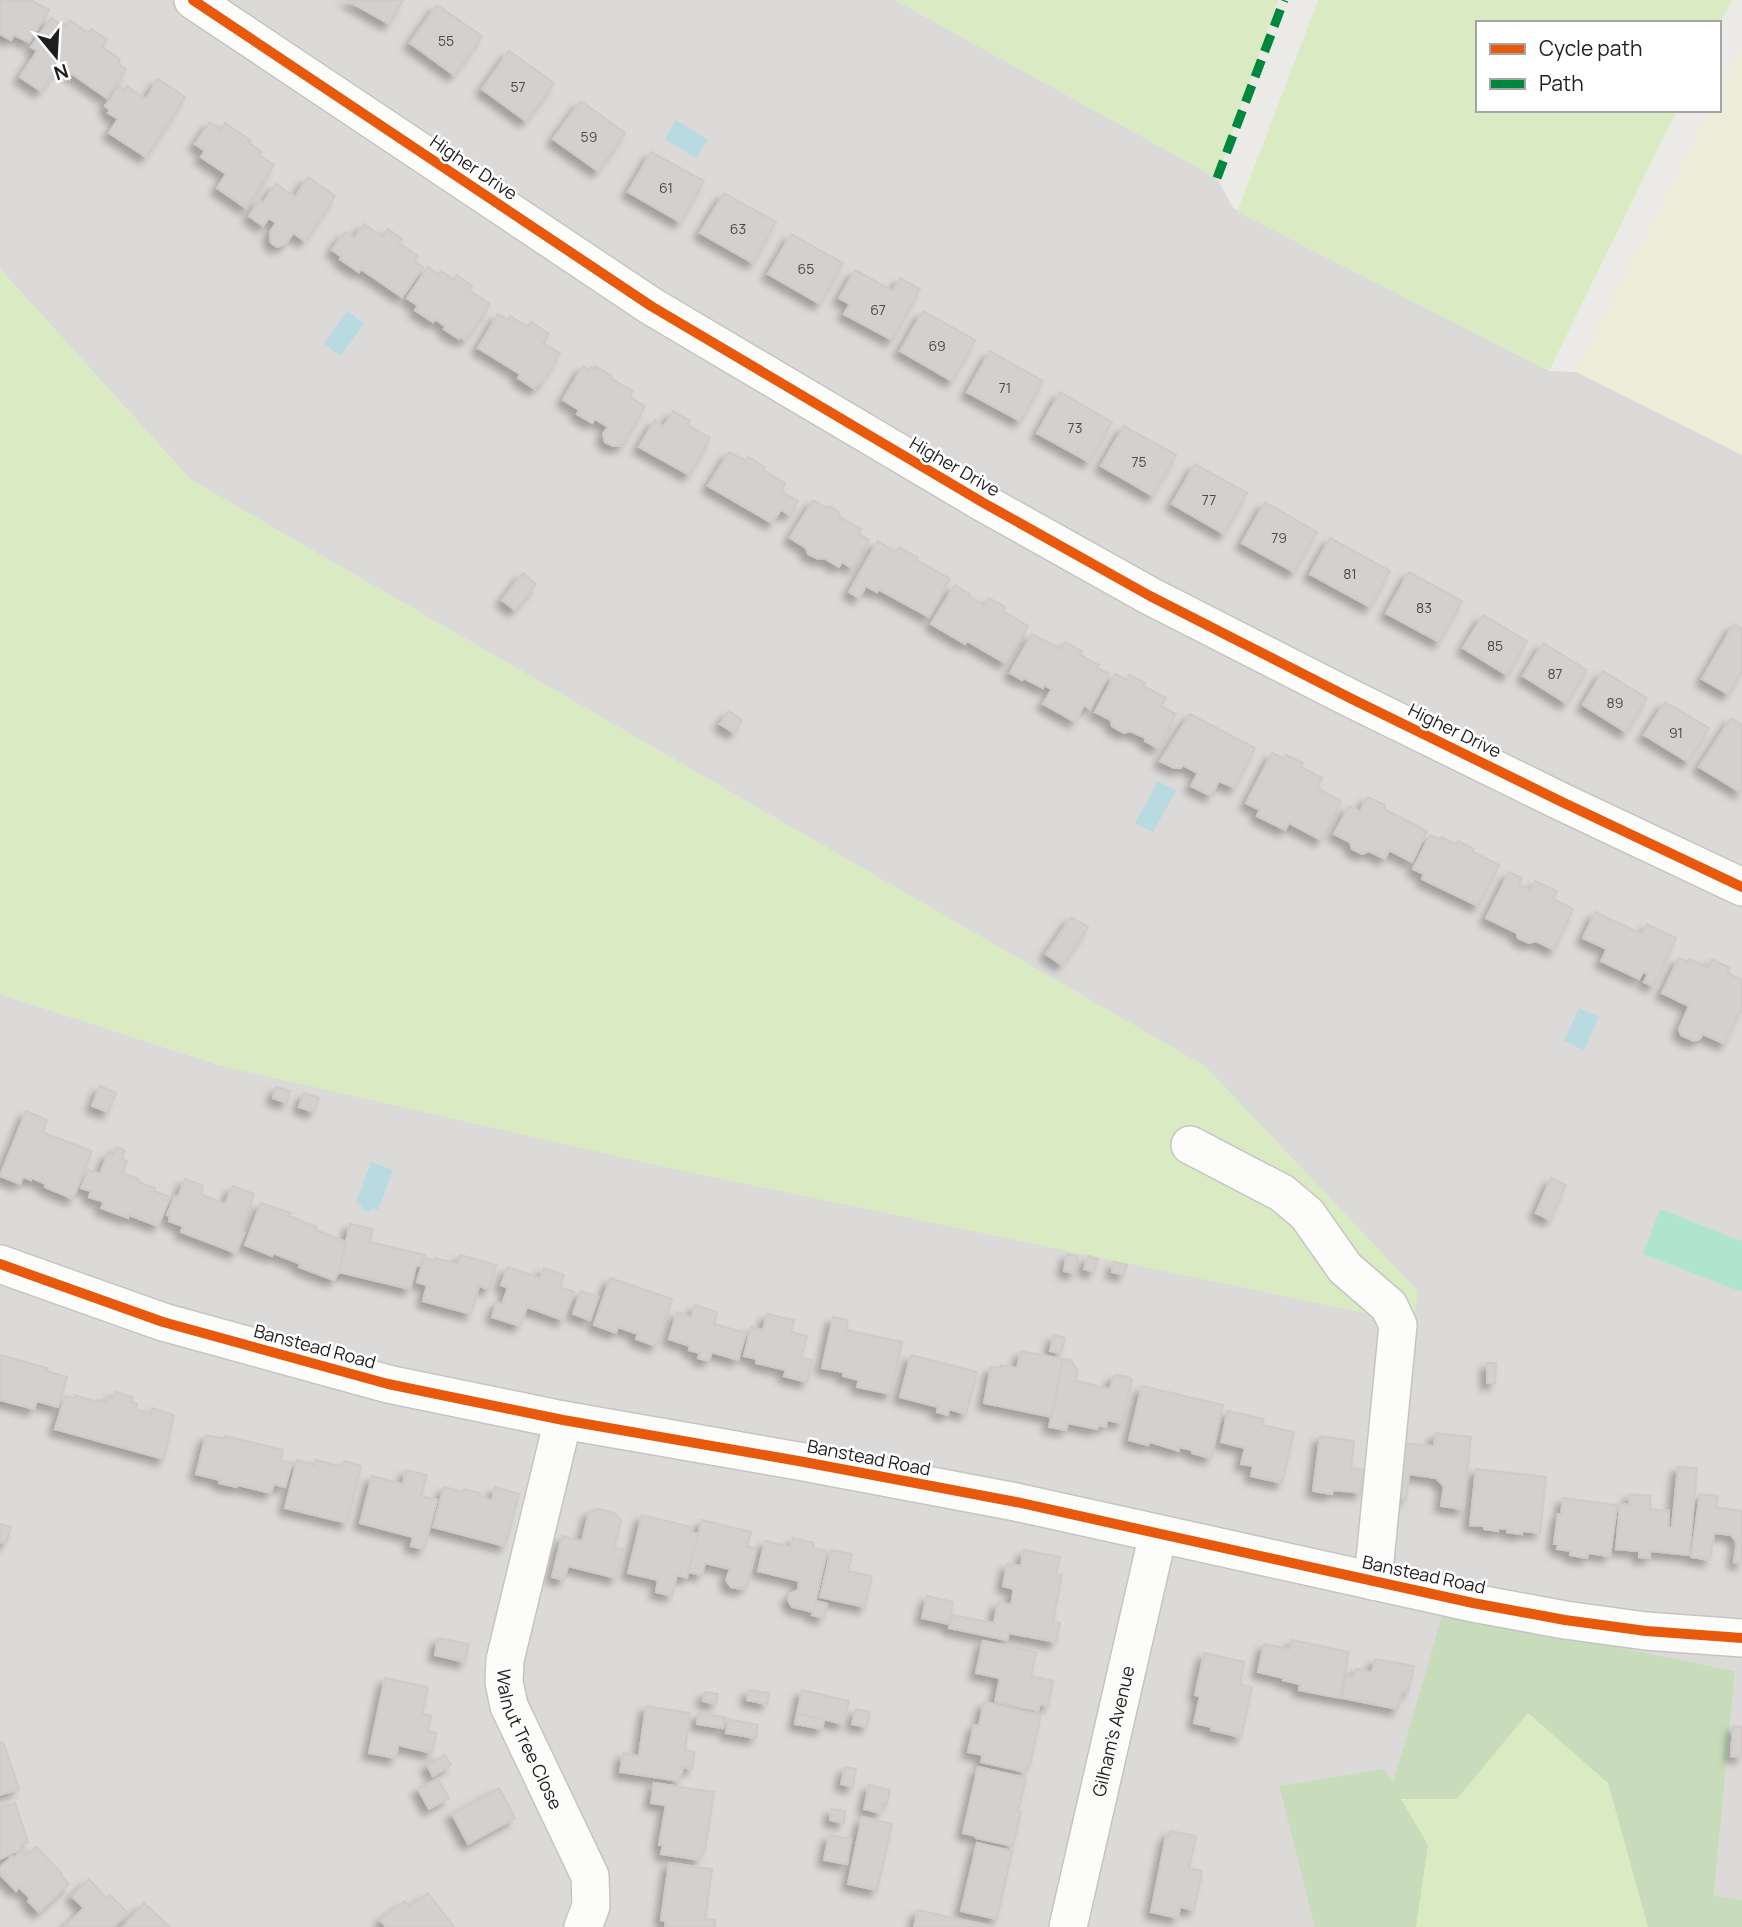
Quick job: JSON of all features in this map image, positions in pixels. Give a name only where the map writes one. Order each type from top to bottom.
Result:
[{"type":"street","name":"Higher Drive","points":[[193,0],[651,306],[982,502],[1150,596],[1257,651],[1562,802],[1742,887]]},
{"type":"street","points":[[1190,1145],[1282,1193],[1307,1214],[1345,1268],[1389,1306],[1398,1325],[1373,1581]]},
{"type":"street","name":"Banstead Road","points":[[0,1264],[163,1321],[388,1384],[564,1420],[1016,1502],[1473,1603],[1646,1631],[1742,1639]]},
{"type":"street","name":"Walnut Tree Close","points":[[564,1420],[505,1660],[504,1682],[509,1706],[590,1876],[591,1906],[583,1927]]},
{"type":"street","name":"Gilham's Avenue","points":[[1068,1927],[1158,1534]]},
{"type":"shaded area","points":[[0,0],[895,0],[1217,178],[1233,208],[1549,371],[1576,372],[1742,455],[1742,1900],[1714,1897],[1735,1671],[1443,1613],[1389,1798],[1332,1927],[0,1927],[0,994],[222,1066],[1206,1067],[191,480],[0,269]]},
{"type":"green space","points":[[895,0],[1278,0],[1217,178]]},
{"type":"green space","points":[[1318,0],[1732,0],[1721,21],[1476,21],[1476,112],[1676,112],[1549,371],[1237,212]]},
{"type":"green space","points":[[1742,47],[1742,455],[1576,372],[1709,112],[1721,112],[1721,88]]},
{"type":"green space","points":[[0,269],[191,480],[1206,1067],[1418,1291],[1413,1323],[665,1167],[222,1066],[0,994]]},
{"type":"green space","points":[[1660,1209],[1742,1241],[1742,1292],[1643,1254]]},
{"type":"green space","points":[[1443,1612],[1735,1671],[1714,1896],[1742,1900],[1742,1927],[1648,1927],[1608,1783],[1528,1713],[1457,1799],[1401,1799],[1428,1845],[1416,1927],[1315,1927],[1279,1786],[1384,1769],[1393,1783]]},
{"type":"green space","points":[[1735,1671],[1714,1897],[1717,1927],[1338,1927],[1453,1706]]},
{"type":"water","points":[[676,120],[708,140],[696,158],[665,139]]},
{"type":"water","points":[[347,311],[364,323],[341,356],[324,344]]},
{"type":"water","points":[[1158,781],[1176,791],[1153,832],[1135,823]]},
{"type":"water","points":[[1579,1008],[1599,1017],[1584,1050],[1564,1041]]},
{"type":"water","points":[[371,1162],[393,1170],[378,1210],[373,1208],[368,1212],[362,1210],[361,1205],[356,1202]]},
{"type":"building","points":[[0,0],[33,0],[49,10],[29,42],[14,35],[11,40],[0,34]]},
{"type":"building","points":[[347,0],[403,0],[389,24]]},
{"type":"building","points":[[437,5],[482,36],[454,75],[410,43]]},
{"type":"building","points":[[51,18],[65,27],[70,20],[88,33],[91,29],[107,39],[102,47],[120,59],[118,63],[126,69],[107,98],[59,65],[41,91],[20,77],[37,51],[31,47]]},
{"type":"building","points":[[509,51],[554,83],[526,121],[482,89]]},
{"type":"building","points":[[158,79],[185,97],[146,157],[109,133],[118,119],[108,113],[110,110],[105,106],[119,86],[124,90],[127,86],[146,99]]},
{"type":"building","points":[[581,101],[625,133],[598,171],[553,139]]},
{"type":"building","points":[[210,122],[221,130],[225,123],[251,141],[249,143],[262,152],[259,155],[274,165],[246,208],[217,188],[226,174],[201,157],[205,151],[195,144]]},
{"type":"building","points":[[651,152],[704,181],[680,222],[628,192]]},
{"type":"building","points":[[308,177],[335,196],[305,241],[293,233],[286,244],[277,247],[271,243],[270,232],[276,223],[269,218],[263,226],[249,216],[259,201],[263,203],[276,184],[295,197]]},
{"type":"building","points":[[724,193],[776,222],[753,263],[700,233]]},
{"type":"building","points":[[364,224],[382,237],[388,229],[402,239],[399,243],[418,256],[414,261],[423,267],[402,297],[361,269],[359,272],[332,250],[345,232],[354,238]]},
{"type":"building","points":[[791,234],[843,263],[820,304],[768,274]]},
{"type":"building","points":[[428,267],[439,275],[441,271],[454,280],[457,275],[472,286],[469,290],[490,304],[465,340],[444,329],[446,327],[435,319],[433,322],[415,310],[418,306],[407,298]]},
{"type":"building","points":[[855,270],[893,291],[900,278],[920,289],[892,340],[844,314],[850,304],[839,298]]},
{"type":"building","points":[[923,311],[975,340],[952,381],[900,351]]},
{"type":"building","points":[[498,314],[508,320],[510,316],[528,327],[531,322],[549,334],[543,343],[560,353],[535,389],[518,378],[520,374],[478,348]]},
{"type":"building","points":[[990,351],[1043,381],[1020,421],[967,392]]},
{"type":"building","points":[[583,366],[589,370],[591,367],[595,369],[595,366],[612,376],[610,378],[633,391],[630,397],[645,406],[622,446],[605,442],[603,434],[608,427],[595,419],[592,423],[577,414],[579,410],[563,400]]},
{"type":"building","points":[[1060,392],[1112,422],[1089,462],[1037,433]]},
{"type":"building","points":[[673,411],[690,421],[688,425],[710,438],[689,475],[639,447],[655,420],[664,426]]},
{"type":"building","points":[[1124,426],[1176,455],[1153,496],[1101,466]]},
{"type":"building","points":[[729,452],[746,461],[748,457],[785,483],[781,492],[798,501],[790,515],[781,510],[772,523],[708,486]]},
{"type":"building","points":[[1195,464],[1247,493],[1224,534],[1172,504]]},
{"type":"building","points":[[813,500],[838,511],[840,517],[861,529],[858,534],[869,540],[852,568],[842,562],[839,567],[824,558],[818,559],[790,538]]},
{"type":"building","points":[[1265,502],[1317,532],[1294,572],[1242,543]]},
{"type":"building","points":[[1330,538],[1390,571],[1370,607],[1310,574]]},
{"type":"building","points":[[878,541],[896,552],[899,547],[950,579],[929,617],[878,589],[877,592],[866,586],[859,598],[849,592]]},
{"type":"building","points":[[1409,572],[1462,601],[1439,642],[1386,613]]},
{"type":"building","points":[[523,573],[536,584],[515,610],[502,600]]},
{"type":"building","points":[[955,585],[984,606],[989,598],[1006,607],[1003,611],[1028,626],[1005,663],[931,624]]},
{"type":"building","points":[[1483,615],[1527,641],[1507,675],[1463,648]]},
{"type":"building","points":[[1734,624],[1742,629],[1742,671],[1728,694],[1702,679]]},
{"type":"building","points":[[1032,634],[1060,649],[1065,642],[1082,651],[1080,655],[1109,674],[1090,709],[1084,705],[1075,722],[1043,704],[1052,689],[1044,685],[1043,688],[1024,678],[1022,680],[1010,673]]},
{"type":"building","points":[[1543,643],[1587,670],[1566,703],[1523,676]]},
{"type":"building","points":[[1603,671],[1647,698],[1626,732],[1583,705]]},
{"type":"building","points":[[1115,674],[1127,680],[1129,675],[1145,683],[1143,686],[1166,698],[1161,706],[1176,714],[1158,748],[1145,741],[1146,738],[1130,731],[1124,733],[1112,726],[1111,720],[1095,712]]},
{"type":"building","points":[[1665,702],[1709,728],[1688,762],[1644,735]]},
{"type":"building","points":[[729,711],[742,720],[734,733],[720,724]]},
{"type":"building","points":[[1190,714],[1255,748],[1235,788],[1219,781],[1211,796],[1191,786],[1198,773],[1183,765],[1181,768],[1174,768],[1160,761]]},
{"type":"building","points":[[1731,718],[1742,725],[1742,793],[1699,767]]},
{"type":"building","points":[[1272,753],[1284,759],[1286,755],[1303,763],[1301,767],[1322,778],[1317,788],[1341,801],[1321,840],[1289,823],[1285,830],[1257,816],[1260,810],[1246,803]]},
{"type":"building","points":[[1367,797],[1427,831],[1412,862],[1389,850],[1385,859],[1369,851],[1362,854],[1352,849],[1350,842],[1334,834],[1349,806],[1360,811]]},
{"type":"building","points":[[1430,835],[1441,840],[1442,837],[1457,845],[1458,841],[1499,865],[1478,906],[1422,879],[1424,874],[1413,869]]},
{"type":"building","points":[[1509,872],[1522,878],[1519,885],[1530,890],[1535,881],[1557,891],[1553,899],[1573,909],[1554,950],[1536,941],[1529,943],[1518,938],[1517,933],[1486,918]]},
{"type":"building","points":[[1595,912],[1642,934],[1647,924],[1676,938],[1653,986],[1644,982],[1648,974],[1643,972],[1639,979],[1601,961],[1607,949],[1583,938]]},
{"type":"building","points":[[1071,917],[1088,927],[1062,965],[1046,954]]},
{"type":"building","points":[[1679,958],[1688,962],[1689,959],[1708,968],[1712,959],[1730,968],[1727,973],[1742,980],[1742,1007],[1725,1044],[1703,1034],[1700,1039],[1694,1041],[1681,1035],[1679,1029],[1689,1006],[1662,993]]},
{"type":"building","points":[[100,1086],[116,1093],[108,1112],[92,1106]]},
{"type":"building","points":[[276,1087],[290,1091],[287,1103],[273,1098]]},
{"type":"building","points":[[304,1093],[319,1098],[314,1112],[299,1107]]},
{"type":"building","points":[[26,1111],[47,1120],[42,1132],[92,1151],[73,1199],[32,1178],[23,1177],[20,1184],[0,1176]]},
{"type":"building","points":[[117,1147],[125,1151],[122,1159],[127,1161],[122,1173],[139,1179],[138,1182],[170,1197],[158,1226],[101,1208],[104,1202],[89,1197],[91,1191],[81,1188],[88,1169],[100,1174],[108,1153],[113,1156]]},
{"type":"building","points":[[1551,1178],[1566,1185],[1550,1220],[1536,1213]]},
{"type":"building","points":[[185,1179],[203,1186],[200,1194],[225,1204],[233,1186],[254,1194],[240,1231],[244,1233],[236,1253],[181,1232],[183,1226],[169,1221],[170,1216],[167,1215]]},
{"type":"building","points":[[261,1203],[291,1213],[289,1216],[346,1242],[339,1272],[334,1280],[299,1267],[301,1264],[245,1245]]},
{"type":"building","points":[[350,1224],[373,1229],[370,1242],[425,1255],[419,1266],[416,1266],[410,1289],[339,1272]]},
{"type":"building","points":[[1067,1254],[1078,1256],[1075,1273],[1064,1271]]},
{"type":"building","points":[[460,1255],[496,1265],[489,1289],[479,1286],[471,1314],[423,1301],[427,1285],[417,1282],[424,1258],[458,1264]]},
{"type":"building","points":[[1088,1256],[1098,1259],[1094,1272],[1084,1269]]},
{"type":"building","points":[[1114,1262],[1127,1265],[1124,1275],[1112,1272]]},
{"type":"building","points":[[508,1267],[540,1278],[544,1268],[564,1275],[560,1287],[574,1292],[563,1320],[527,1307],[520,1326],[492,1317],[497,1302],[502,1304],[508,1288],[501,1285]]},
{"type":"building","points":[[610,1278],[672,1299],[656,1346],[636,1339],[638,1334],[618,1327],[616,1333],[594,1325]]},
{"type":"building","points":[[581,1291],[598,1297],[590,1320],[573,1314]]},
{"type":"building","points":[[695,1305],[717,1312],[714,1324],[746,1333],[738,1360],[712,1352],[709,1361],[698,1358],[700,1353],[689,1350],[690,1346],[669,1339],[677,1312],[691,1317]]},
{"type":"building","points":[[767,1314],[794,1320],[791,1332],[807,1336],[801,1358],[812,1360],[807,1382],[784,1376],[786,1370],[756,1363],[757,1359],[744,1356],[751,1327],[763,1330]]},
{"type":"building","points":[[833,1317],[848,1320],[846,1330],[902,1342],[891,1394],[857,1387],[859,1380],[843,1376],[843,1372],[822,1368]]},
{"type":"building","points":[[1054,1335],[1065,1338],[1061,1353],[1050,1351]]},
{"type":"building","points":[[1021,1351],[1063,1359],[1052,1417],[984,1403],[991,1367],[1000,1368],[1001,1365],[1017,1368]]},
{"type":"building","points":[[0,1355],[47,1368],[46,1371],[67,1377],[58,1407],[37,1401],[34,1409],[0,1400]]},
{"type":"building","points":[[911,1355],[977,1372],[966,1414],[949,1409],[948,1415],[937,1412],[938,1407],[900,1397]]},
{"type":"building","points":[[1063,1359],[1071,1360],[1078,1371],[1076,1381],[1110,1389],[1116,1375],[1132,1380],[1122,1423],[1107,1420],[1106,1427],[1098,1425],[1097,1429],[1068,1423],[1066,1430],[1049,1427]]},
{"type":"building","points":[[1487,1363],[1496,1363],[1495,1383],[1487,1383]]},
{"type":"building","points":[[1142,1386],[1223,1405],[1211,1458],[1179,1447],[1179,1451],[1150,1442],[1148,1445],[1129,1440]]},
{"type":"building","points":[[115,1392],[133,1397],[132,1402],[137,1404],[135,1409],[151,1414],[152,1408],[174,1415],[164,1459],[55,1429],[65,1396],[75,1398],[75,1395],[106,1402],[107,1397],[113,1399]]},
{"type":"building","points":[[1228,1411],[1264,1419],[1262,1425],[1294,1432],[1282,1483],[1251,1476],[1253,1466],[1241,1464],[1245,1448],[1221,1442]]},
{"type":"building","points":[[1436,1433],[1471,1437],[1463,1509],[1441,1506],[1444,1486],[1436,1478],[1409,1474],[1406,1499],[1394,1497],[1400,1443],[1434,1446]]},
{"type":"building","points":[[206,1435],[224,1439],[225,1436],[283,1450],[280,1460],[292,1463],[285,1487],[274,1484],[271,1493],[219,1483],[220,1480],[196,1474]]},
{"type":"building","points":[[1320,1436],[1354,1441],[1351,1468],[1363,1470],[1361,1493],[1333,1490],[1332,1494],[1313,1491]]},
{"type":"building","points":[[297,1460],[315,1465],[316,1460],[343,1467],[344,1461],[361,1466],[347,1523],[285,1508]]},
{"type":"building","points":[[1678,1467],[1697,1468],[1689,1555],[1650,1551],[1650,1558],[1639,1557],[1639,1551],[1616,1549],[1620,1504],[1629,1505],[1630,1494],[1650,1496],[1650,1509],[1669,1511],[1668,1527],[1672,1527]]},
{"type":"building","points":[[1476,1469],[1546,1477],[1540,1533],[1522,1531],[1522,1534],[1507,1532],[1507,1529],[1498,1528],[1498,1531],[1470,1525]]},
{"type":"building","points":[[406,1470],[427,1475],[421,1496],[437,1500],[424,1549],[411,1546],[413,1537],[360,1523],[372,1476],[403,1484]]},
{"type":"building","points":[[444,1487],[480,1493],[480,1497],[492,1500],[495,1487],[519,1494],[505,1546],[433,1527]]},
{"type":"building","points":[[1700,1494],[1718,1496],[1716,1507],[1742,1511],[1742,1564],[1734,1562],[1737,1542],[1731,1535],[1714,1533],[1710,1560],[1691,1557]]},
{"type":"building","points":[[1563,1498],[1617,1505],[1610,1556],[1588,1553],[1587,1558],[1570,1555],[1571,1551],[1557,1549],[1558,1544],[1554,1544]]},
{"type":"building","points":[[599,1509],[614,1513],[621,1520],[614,1548],[623,1549],[616,1578],[568,1566],[564,1580],[552,1577],[562,1536],[582,1541],[589,1512]]},
{"type":"building","points":[[642,1515],[691,1527],[690,1532],[698,1534],[687,1578],[677,1575],[672,1596],[656,1592],[658,1580],[628,1573]]},
{"type":"building","points":[[702,1520],[751,1532],[747,1546],[756,1548],[747,1586],[741,1589],[731,1587],[726,1580],[730,1569],[705,1563],[702,1575],[688,1572]]},
{"type":"building","points":[[0,1524],[11,1527],[6,1543],[0,1542]]},
{"type":"building","points":[[793,1538],[814,1543],[813,1548],[827,1551],[813,1612],[792,1607],[788,1600],[790,1594],[798,1590],[799,1581],[758,1571],[765,1541],[791,1547]]},
{"type":"building","points":[[831,1550],[852,1554],[848,1571],[872,1576],[865,1607],[820,1597]]},
{"type":"building","points":[[1024,1550],[1060,1557],[1056,1574],[1062,1575],[1053,1621],[1060,1623],[1056,1642],[1009,1633],[1007,1640],[949,1628],[952,1615],[994,1623],[998,1602],[1011,1605],[1014,1589],[1003,1586],[1007,1564],[1021,1566]]},
{"type":"building","points":[[927,1596],[953,1602],[949,1624],[922,1618]]},
{"type":"building","points":[[816,1601],[827,1604],[824,1618],[812,1615]]},
{"type":"building","points":[[438,1638],[469,1644],[465,1662],[435,1655]]},
{"type":"building","points":[[1292,1640],[1349,1652],[1340,1698],[1299,1690],[1300,1684],[1258,1672],[1264,1644],[1290,1649]]},
{"type":"building","points":[[983,1641],[1036,1652],[1031,1676],[1053,1681],[1048,1706],[1040,1704],[1038,1711],[995,1702],[1000,1678],[976,1673]]},
{"type":"building","points":[[1204,1653],[1244,1662],[1240,1684],[1252,1687],[1241,1737],[1194,1723],[1200,1696],[1195,1695]]},
{"type":"building","points":[[1375,1659],[1414,1666],[1408,1692],[1402,1691],[1398,1709],[1342,1698],[1346,1676],[1354,1677],[1356,1669],[1372,1672]]},
{"type":"building","points":[[385,1678],[428,1687],[422,1714],[431,1716],[428,1731],[436,1733],[432,1753],[398,1745],[396,1758],[369,1753]]},
{"type":"building","points":[[749,1690],[769,1693],[767,1704],[747,1700]]},
{"type":"building","points":[[802,1690],[849,1701],[843,1724],[797,1713]]},
{"type":"building","points":[[705,1692],[718,1694],[716,1704],[703,1701]]},
{"type":"building","points":[[984,1702],[1041,1715],[1030,1765],[1027,1764],[1025,1772],[981,1762],[983,1755],[968,1752],[974,1725],[979,1726]]},
{"type":"building","points":[[646,1706],[690,1713],[685,1750],[695,1752],[692,1769],[683,1767],[680,1781],[620,1772],[623,1753],[639,1756]]},
{"type":"building","points":[[856,1709],[870,1712],[867,1727],[852,1724]]},
{"type":"building","points":[[699,1713],[725,1717],[723,1728],[697,1724]]},
{"type":"building","points":[[797,1713],[824,1720],[822,1729],[795,1724]]},
{"type":"building","points":[[728,1719],[758,1725],[756,1738],[726,1733]]},
{"type":"building","points":[[1733,1726],[1742,1727],[1742,1757],[1731,1756]]},
{"type":"building","points":[[3,1742],[19,1789],[0,1795],[0,1743]]},
{"type":"building","points":[[445,1755],[451,1765],[433,1776],[427,1765]]},
{"type":"building","points":[[845,1767],[856,1769],[853,1787],[841,1784]]},
{"type":"building","points":[[978,1767],[1026,1778],[1013,1846],[963,1833]]},
{"type":"building","points":[[438,1779],[449,1798],[429,1809],[418,1789]]},
{"type":"building","points":[[654,1783],[714,1792],[705,1850],[702,1850],[700,1860],[661,1854],[663,1845],[659,1845],[666,1805],[651,1803]]},
{"type":"building","points":[[869,1785],[890,1790],[887,1804],[883,1803],[881,1813],[864,1809]]},
{"type":"building","points":[[499,1788],[515,1818],[468,1844],[452,1814]]},
{"type":"building","points":[[15,1803],[28,1842],[20,1845],[21,1849],[0,1859],[0,1808]]},
{"type":"building","points":[[831,1809],[845,1811],[844,1823],[830,1820]]},
{"type":"building","points":[[862,1817],[892,1824],[877,1890],[848,1884]]},
{"type":"building","points":[[1170,1831],[1196,1836],[1189,1868],[1202,1871],[1194,1910],[1180,1907],[1178,1918],[1151,1912],[1166,1836],[1169,1837]]},
{"type":"building","points":[[829,1835],[851,1839],[847,1864],[824,1860]]},
{"type":"building","points":[[977,1843],[1012,1851],[997,1919],[961,1911]]},
{"type":"building","points":[[37,1847],[69,1884],[39,1912],[19,1887],[16,1891],[0,1874],[0,1868],[12,1856],[14,1858],[21,1851],[26,1856]]},
{"type":"building","points":[[669,1863],[712,1869],[705,1919],[715,1920],[715,1927],[665,1927],[666,1921],[661,1920]]},
{"type":"building","points":[[89,1879],[107,1899],[110,1895],[128,1913],[113,1927],[64,1927],[84,1908],[72,1896]]},
{"type":"building","points":[[428,1893],[454,1927],[386,1927],[380,1920],[405,1901],[410,1907]]},
{"type":"building","points":[[144,1903],[170,1927],[123,1927]]},
{"type":"building","points":[[918,1910],[990,1926],[990,1927],[914,1927]]},
{"type":"marked path","points":[[1217,178],[1284,0]]},
{"type":"cycle path","points":[[193,0],[651,306],[982,502],[1150,596],[1352,699],[1742,887]]},
{"type":"cycle path","points":[[0,1264],[163,1322],[388,1384],[563,1420],[1016,1502],[1473,1603],[1646,1631],[1742,1638]]}]
